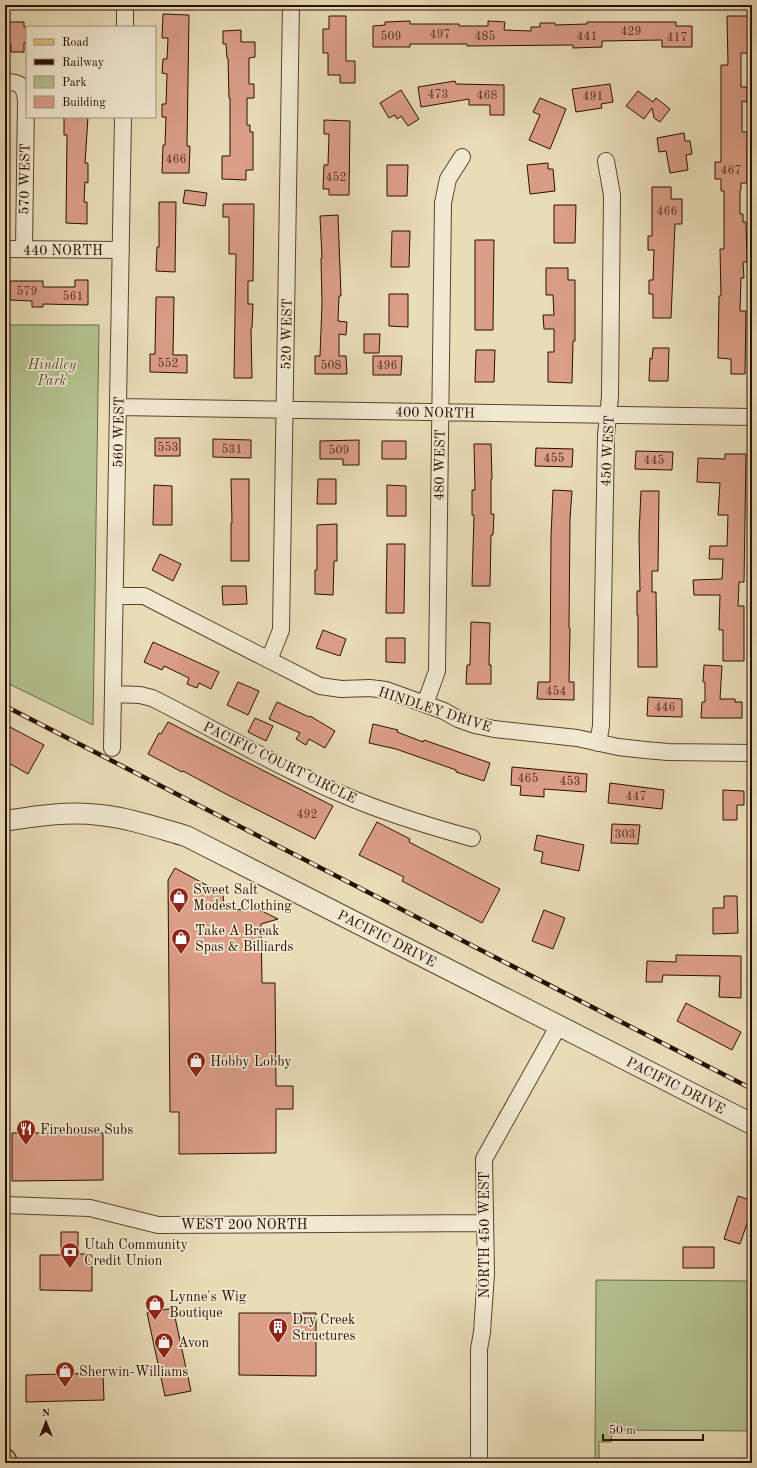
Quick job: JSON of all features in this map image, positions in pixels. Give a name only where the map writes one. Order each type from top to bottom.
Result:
[{"type":"street","points":[[125,5],[125,26]]},
{"type":"street","name":"520 WEST","points":[[269,660],[281,630],[291,5]]},
{"type":"street","name":"570 WEST","points":[[13,83],[24,91],[26,100],[24,249]]},
{"type":"street","name":"560 WEST","points":[[112,748],[123,118]]},
{"type":"street","name":"480 WEST","points":[[425,704],[437,671],[443,203],[448,179],[462,157]]},
{"type":"street","name":"450 WEST","points":[[598,743],[602,726],[606,435],[610,396],[612,195],[606,161]]},
{"type":"street","name":"440 NORTH","points":[[5,249],[121,250]]},
{"type":"street","name":"400 NORTH","points":[[118,407],[752,417]]},
{"type":"street","name":"HINDLEY DRIVE","points":[[115,596],[144,596],[320,686],[341,689],[370,688],[386,690],[444,710],[458,719],[475,725],[494,729],[562,736],[618,747],[668,752],[752,752]]},
{"type":"street","name":"PACIFIC COURT CIRCLE","points":[[113,694],[136,695],[152,698],[340,794],[438,829],[472,838]]},
{"type":"street","name":"PACIFIC DRIVE","points":[[5,821],[41,815],[68,813],[100,815],[141,823],[186,836],[752,1124]]},
{"type":"street","name":"NORTH 450 WEST","points":[[479,1463],[479,1349],[482,1332],[486,1274],[484,1159],[558,1025]]},
{"type":"street","name":"WEST 200 NORTH","points":[[5,1205],[90,1208],[158,1225],[485,1223]]},
{"type":"green space","name":"Hindley Park","points":[[5,325],[99,325],[93,725],[5,682]]},
{"type":"green space","points":[[596,1280],[752,1281],[752,1431],[612,1430],[611,1442],[599,1442],[599,1463],[595,1463]]},
{"type":"building","points":[[163,14],[189,15],[187,146],[190,146],[189,173],[162,173],[166,117],[162,117],[162,104],[166,104],[167,74],[162,73],[163,59],[167,59],[168,38],[162,38]]},
{"type":"building","points":[[329,16],[346,16],[346,61],[355,61],[355,83],[340,83],[340,75],[328,75],[328,53],[323,53],[323,29],[329,29]]},
{"type":"building","points":[[727,16],[748,16],[749,53],[741,53],[741,87],[747,87],[747,102],[742,101],[742,132],[747,132],[747,183],[741,183],[740,190],[740,214],[743,214],[743,222],[746,222],[747,262],[743,262],[744,278],[741,278],[740,311],[746,311],[745,374],[731,374],[731,359],[718,358],[719,296],[721,296],[720,249],[724,249],[724,191],[721,191],[721,179],[715,179],[715,162],[721,162],[721,65],[728,65]]},
{"type":"building","points":[[410,21],[410,24],[459,24],[459,26],[488,26],[488,21],[505,22],[504,30],[531,31],[531,27],[540,27],[540,23],[555,23],[555,25],[587,24],[587,22],[676,22],[676,26],[692,26],[692,47],[662,47],[662,40],[602,41],[602,47],[573,48],[573,45],[467,46],[467,44],[410,44],[410,47],[373,47],[373,26],[385,25],[385,22]]},
{"type":"building","points":[[5,22],[24,22],[24,27],[26,27],[26,43],[24,43],[24,52],[11,52],[11,44],[5,44]]},
{"type":"building","points":[[241,30],[241,42],[255,42],[255,57],[249,58],[249,84],[254,84],[254,98],[247,98],[247,125],[250,125],[250,132],[253,132],[253,170],[246,170],[246,180],[222,179],[222,156],[230,156],[228,58],[226,44],[223,44],[223,31]]},
{"type":"building","points":[[455,81],[456,84],[504,85],[504,115],[490,115],[490,105],[469,105],[469,99],[421,107],[418,87]]},
{"type":"building","points":[[610,84],[613,102],[601,104],[602,108],[576,112],[572,89]]},
{"type":"building","points":[[401,90],[419,119],[408,126],[401,116],[397,119],[395,115],[389,118],[380,103]]},
{"type":"building","points":[[638,91],[653,102],[656,98],[670,109],[660,122],[654,118],[652,108],[644,119],[626,106]]},
{"type":"building","points":[[540,98],[566,109],[550,149],[529,140],[540,115],[533,112]]},
{"type":"building","points":[[64,118],[88,118],[85,163],[88,163],[88,183],[85,182],[84,202],[87,202],[87,224],[66,223],[67,135],[64,135]]},
{"type":"building","points":[[324,120],[350,121],[349,195],[329,195],[329,189],[323,189],[324,165],[328,165],[329,134],[324,134]]},
{"type":"building","points":[[684,133],[685,141],[690,141],[692,154],[686,155],[688,170],[670,173],[666,151],[659,152],[657,138]]},
{"type":"building","points":[[548,163],[548,169],[553,169],[555,191],[530,194],[527,165]]},
{"type":"building","points":[[387,165],[408,165],[407,196],[387,196]]},
{"type":"building","points":[[652,187],[671,187],[671,199],[682,199],[682,224],[675,224],[671,318],[653,318],[653,294],[649,294],[649,280],[653,280],[654,250],[648,250],[648,236],[652,236]]},
{"type":"building","points":[[185,190],[207,193],[205,206],[183,203]]},
{"type":"building","points":[[159,202],[176,202],[175,272],[156,271],[157,247],[159,247]]},
{"type":"building","points":[[223,204],[254,204],[253,281],[248,281],[248,304],[253,304],[251,328],[252,378],[234,378],[236,254],[229,254],[229,217],[223,217]]},
{"type":"building","points":[[554,205],[576,205],[575,243],[554,243]]},
{"type":"building","points":[[338,215],[341,296],[339,296],[338,321],[347,322],[346,335],[339,334],[339,356],[346,356],[347,374],[315,374],[315,356],[320,356],[322,304],[320,216]]},
{"type":"building","points":[[392,231],[410,231],[409,267],[391,267]]},
{"type":"building","points":[[475,240],[494,240],[493,330],[475,330]]},
{"type":"building","points":[[546,268],[568,268],[568,280],[575,280],[575,341],[573,341],[572,383],[548,382],[548,352],[554,352],[554,329],[544,329],[543,315],[554,315],[553,295],[546,295]]},
{"type":"building","points":[[75,280],[88,280],[88,305],[43,304],[43,307],[32,307],[32,301],[10,300],[10,281],[43,281],[43,287],[75,287]]},
{"type":"building","points":[[389,294],[408,294],[408,327],[389,326]]},
{"type":"building","points":[[156,297],[174,297],[173,355],[187,355],[187,373],[150,372],[150,354],[155,354]]},
{"type":"building","points":[[364,334],[380,334],[379,353],[364,353]]},
{"type":"building","points":[[653,348],[669,348],[668,381],[649,381],[650,358],[652,359]]},
{"type":"building","points":[[476,350],[495,350],[494,382],[475,382]]},
{"type":"building","points":[[373,356],[402,356],[401,375],[373,375]]},
{"type":"building","points":[[155,438],[180,438],[180,456],[155,456]]},
{"type":"building","points":[[213,439],[251,440],[251,458],[213,457]]},
{"type":"building","points":[[359,440],[359,465],[343,465],[343,459],[320,459],[320,441]]},
{"type":"building","points":[[382,441],[406,441],[406,459],[382,459]]},
{"type":"building","points":[[474,444],[491,444],[491,514],[494,514],[493,535],[491,535],[490,586],[472,586],[474,515],[472,515],[472,490],[475,490]]},
{"type":"building","points":[[536,448],[573,449],[572,467],[535,466]]},
{"type":"building","points":[[636,451],[673,452],[672,470],[635,469]]},
{"type":"building","points":[[725,454],[746,454],[744,582],[739,582],[738,606],[744,606],[744,661],[723,661],[723,630],[719,630],[720,595],[694,595],[693,580],[722,579],[723,559],[709,559],[710,546],[727,546],[728,515],[718,515],[720,483],[697,482],[698,458],[725,459]]},
{"type":"building","points":[[231,479],[249,479],[249,561],[231,561]]},
{"type":"building","points":[[318,479],[336,479],[336,504],[317,504]]},
{"type":"building","points":[[154,485],[172,486],[172,525],[153,525]]},
{"type":"building","points":[[387,485],[406,486],[406,516],[387,516]]},
{"type":"building","points":[[553,490],[572,491],[570,519],[569,682],[574,682],[574,700],[537,699],[538,682],[550,682],[551,537]]},
{"type":"building","points":[[641,491],[659,491],[658,571],[652,571],[652,592],[656,592],[657,667],[638,667],[637,591],[640,591],[639,535]]},
{"type":"building","points":[[337,524],[337,561],[334,561],[333,595],[315,594],[315,570],[317,570],[317,525]]},
{"type":"building","points":[[387,544],[405,544],[404,613],[386,613]]},
{"type":"building","points":[[160,554],[181,564],[173,581],[152,570]]},
{"type":"building","points":[[222,586],[246,586],[247,604],[223,605]]},
{"type":"building","points":[[471,622],[490,623],[489,665],[491,665],[491,684],[466,684],[467,665],[470,665]]},
{"type":"building","points":[[323,630],[346,639],[340,656],[316,648]]},
{"type":"building","points":[[386,638],[405,638],[405,663],[386,662]]},
{"type":"building","points":[[153,642],[219,672],[211,689],[199,683],[197,688],[187,684],[189,678],[164,666],[162,670],[144,662]]},
{"type":"building","points":[[704,665],[722,666],[720,699],[735,699],[735,702],[742,702],[742,718],[701,718],[702,702],[705,702],[705,682],[703,682]]},
{"type":"building","points":[[238,682],[259,691],[248,715],[227,705]]},
{"type":"building","points":[[648,697],[682,699],[682,717],[647,716]]},
{"type":"building","points":[[277,702],[309,717],[310,716],[335,731],[325,748],[309,739],[306,745],[296,739],[300,733],[269,719]]},
{"type":"building","points":[[255,718],[273,726],[266,741],[248,732]]},
{"type":"building","points":[[168,722],[333,806],[315,839],[148,754],[159,733],[161,734]]},
{"type":"building","points":[[373,724],[398,730],[397,732],[423,742],[424,740],[490,763],[484,781],[396,749],[369,743]]},
{"type":"building","points":[[10,727],[44,745],[28,774],[5,761],[5,736]]},
{"type":"building","points":[[512,767],[587,774],[586,792],[544,789],[544,797],[520,795],[521,786],[511,785]]},
{"type":"building","points":[[610,783],[664,790],[662,809],[608,803]]},
{"type":"building","points":[[723,790],[744,791],[744,805],[737,805],[737,820],[723,820]]},
{"type":"building","points":[[377,822],[410,839],[409,842],[500,889],[482,923],[402,881],[404,877],[359,855]]},
{"type":"building","points":[[612,824],[640,825],[638,844],[611,843]]},
{"type":"building","points":[[537,835],[584,845],[579,871],[541,863],[543,852],[534,850]]},
{"type":"building","points":[[175,868],[223,894],[224,910],[258,909],[278,919],[261,924],[262,983],[275,983],[276,1086],[293,1086],[293,1109],[276,1109],[276,1153],[179,1154],[179,1112],[170,1112],[168,880]]},
{"type":"building","points":[[724,896],[737,896],[738,933],[713,934],[713,908],[724,908]]},
{"type":"building","points":[[544,910],[565,918],[553,949],[532,941]]},
{"type":"building","points":[[676,955],[741,956],[741,998],[719,997],[720,976],[663,975],[662,982],[646,982],[647,961],[676,962]]},
{"type":"building","points":[[686,1003],[741,1032],[732,1050],[677,1021]]},
{"type":"building","points":[[12,1133],[103,1133],[103,1180],[12,1181]]},
{"type":"building","points":[[738,1196],[752,1201],[752,1209],[740,1244],[724,1239]]},
{"type":"building","points":[[61,1232],[78,1232],[78,1254],[92,1254],[92,1291],[40,1290],[40,1255],[61,1255]]},
{"type":"building","points":[[683,1247],[714,1247],[714,1268],[683,1268]]},
{"type":"building","points":[[173,1308],[191,1391],[165,1396],[147,1313]]},
{"type":"building","name":"Dry Creek Structures","points":[[239,1313],[316,1313],[316,1376],[239,1375]]},
{"type":"building","name":"Sherwin-Williams","points":[[103,1373],[104,1400],[26,1402],[26,1375]]},
{"type":"railway","points":[[5,706],[752,1089]]},
{"type":"place","name":"Sweet Salt Modest Clothing","points":[[179,914]]},
{"type":"place","name":"Take A Break Spas & Billiards","points":[[181,955]]},
{"type":"place","name":"Hobby Lobby","points":[[196,1078]]},
{"type":"place","name":"Firehouse Subs","points":[[26,1146]]},
{"type":"place","name":"Utah Community Credit Union","points":[[70,1269]]},
{"type":"place","name":"Lynne's Wig Boutique","points":[[155,1321]]},
{"type":"place","name":"Dry Creek Structures","points":[[278,1344]]},
{"type":"place","name":"Avon","points":[[164,1359]]},
{"type":"place","name":"Sherwin-Williams","points":[[65,1388]]}]
